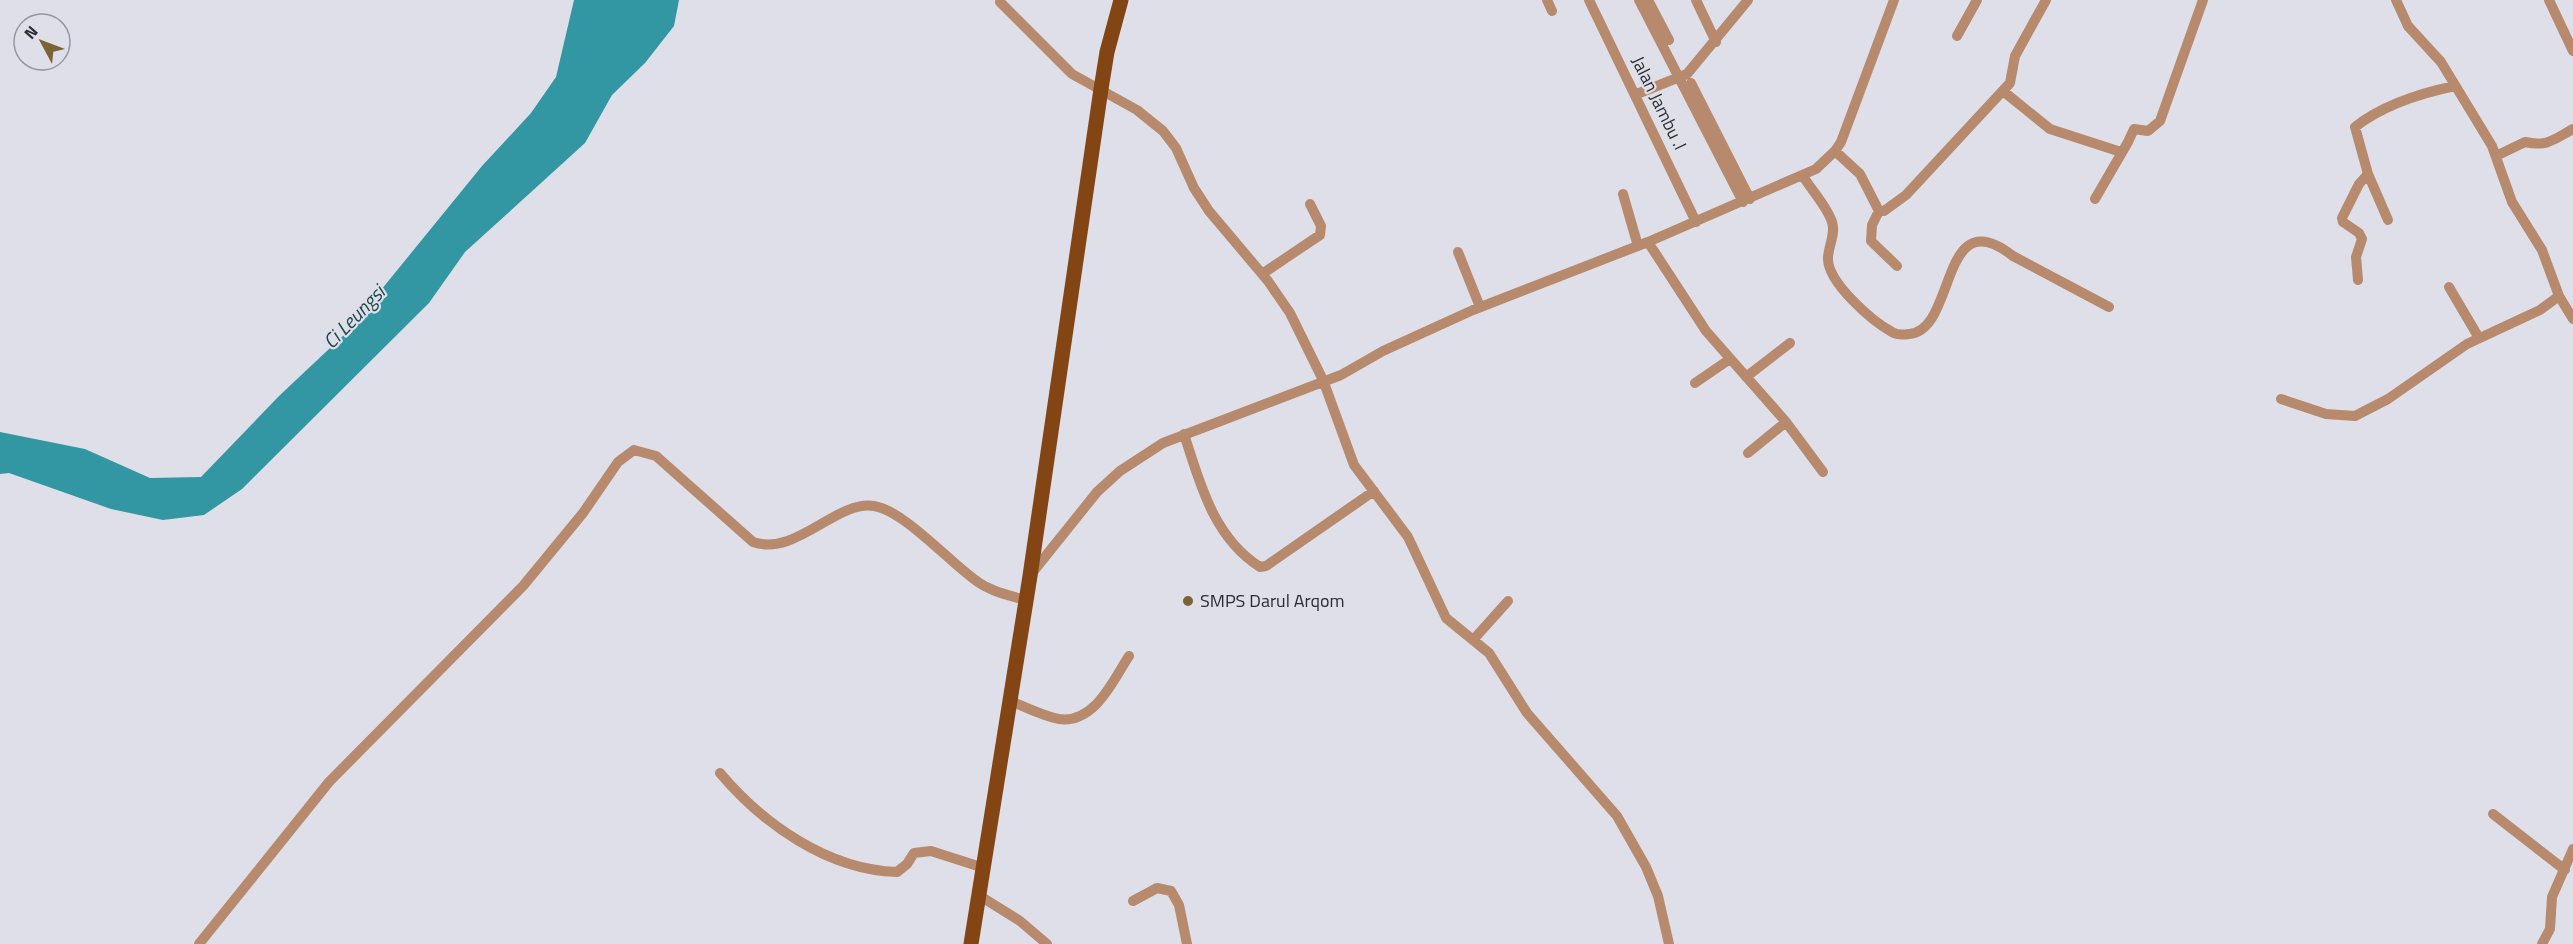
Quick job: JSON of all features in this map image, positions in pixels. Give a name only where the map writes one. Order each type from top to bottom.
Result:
[{"type":"main road","points":[[971,944],[1030,576],[1101,89],[1107,52],[1121,0]]},
{"type":"street","points":[[1546,0],[1552,11]]},
{"type":"street","name":"Jalan Jambu .I","points":[[1589,0],[1637,94],[1696,222]]},
{"type":"street","points":[[1639,0],[1649,8],[1747,200]]},
{"type":"street","points":[[1696,0],[1716,42]]},
{"type":"street","points":[[1030,576],[1098,492],[1143,453],[1184,434],[1341,375],[1383,351],[1480,307],[1643,244],[1803,176],[1835,151],[1894,0]]},
{"type":"street","points":[[1958,36],[1977,0]]},
{"type":"street","points":[[1896,266],[1871,241],[1872,225],[1880,211],[1884,211],[1906,195],[2003,91],[2012,78],[2015,56],[2046,0]]},
{"type":"street","points":[[2095,199],[2128,142],[2131,131],[2134,129],[2148,131],[2160,121],[2203,0]]},
{"type":"street","points":[[2396,0],[2408,26],[2441,62],[2496,156],[2512,202],[2548,264],[2559,296],[2573,319]]},
{"type":"street","points":[[2549,0],[2573,51]]},
{"type":"street","points":[[1637,94],[1684,76],[1716,42],[1746,1]]},
{"type":"street","points":[[1000,2],[1064,67],[1088,84],[1137,110],[1168,138],[1183,159],[1194,189],[1209,211],[1262,274],[1290,313],[1323,380],[1354,465],[1412,544],[1446,618],[1494,660],[1534,723],[1617,816],[1646,867],[1658,896],[1669,944]]},
{"type":"street","points":[[2388,220],[2368,174],[2355,127],[2377,113],[2409,98],[2455,86]]},
{"type":"street","points":[[2003,91],[2050,129],[2121,152]]},
{"type":"street","points":[[2496,156],[2525,142],[2534,146],[2551,141],[2573,129]]},
{"type":"street","points":[[1835,151],[1860,174],[1880,211]]},
{"type":"street","points":[[2358,280],[2356,257],[2362,239],[2359,233],[2343,222],[2342,218],[2360,184],[2368,174]]},
{"type":"street","points":[[1803,176],[1832,223],[1827,261],[1834,276],[1864,312],[1893,333],[1915,334],[1928,325],[1936,315],[1956,258],[1970,246],[1980,243],[2000,246],[2013,256],[2109,307]]},
{"type":"street","points":[[1623,194],[1643,244],[1706,331],[1786,422],[1823,472]]},
{"type":"street","points":[[1262,274],[1320,235],[1321,226],[1310,204]]},
{"type":"street","points":[[1458,252],[1480,307]]},
{"type":"street","points":[[2449,287],[2479,338]]},
{"type":"street","points":[[2281,399],[2326,414],[2355,416],[2388,399],[2446,357],[2479,338],[2540,310],[2559,296]]},
{"type":"street","points":[[1746,377],[1790,343]]},
{"type":"street","points":[[1695,383],[1730,359]]},
{"type":"street","points":[[1748,453],[1786,422]]},
{"type":"street","points":[[1184,434],[1210,512],[1248,558],[1260,567],[1266,566],[1374,491]]},
{"type":"street","points":[[199,944],[329,782],[523,586],[583,513],[618,462],[634,450],[656,456],[753,542],[764,546],[790,541],[853,509],[874,506],[905,522],[988,588],[1025,600]]},
{"type":"street","points":[[1473,640],[1508,601]]},
{"type":"street","points":[[1010,701],[1058,719],[1078,717],[1099,701],[1129,656]]},
{"type":"street","points":[[720,773],[752,808],[830,858],[897,872],[907,864],[914,853],[931,851],[984,868]]},
{"type":"street","points":[[2493,814],[2565,870]]},
{"type":"street","points":[[2542,944],[2550,929],[2552,897],[2573,849]]},
{"type":"street","points":[[1133,902],[1157,888],[1171,891],[1179,905],[1187,944]]},
{"type":"street","points":[[980,896],[1020,921],[1047,944]]},
{"type":"water","points":[[574,0],[679,0],[674,26],[645,63],[612,95],[585,143],[465,252],[429,303],[242,489],[204,515],[163,520],[111,509],[9,473],[0,474],[0,432],[85,449],[150,478],[201,477],[279,396],[346,333],[482,166],[531,113],[556,77]]},
{"type":"place","name":"SMPS Darul Arqom","points":[[1188,601]]},
{"type":"water label","name":"Ci Leungsi","points":[[354,317]]}]
